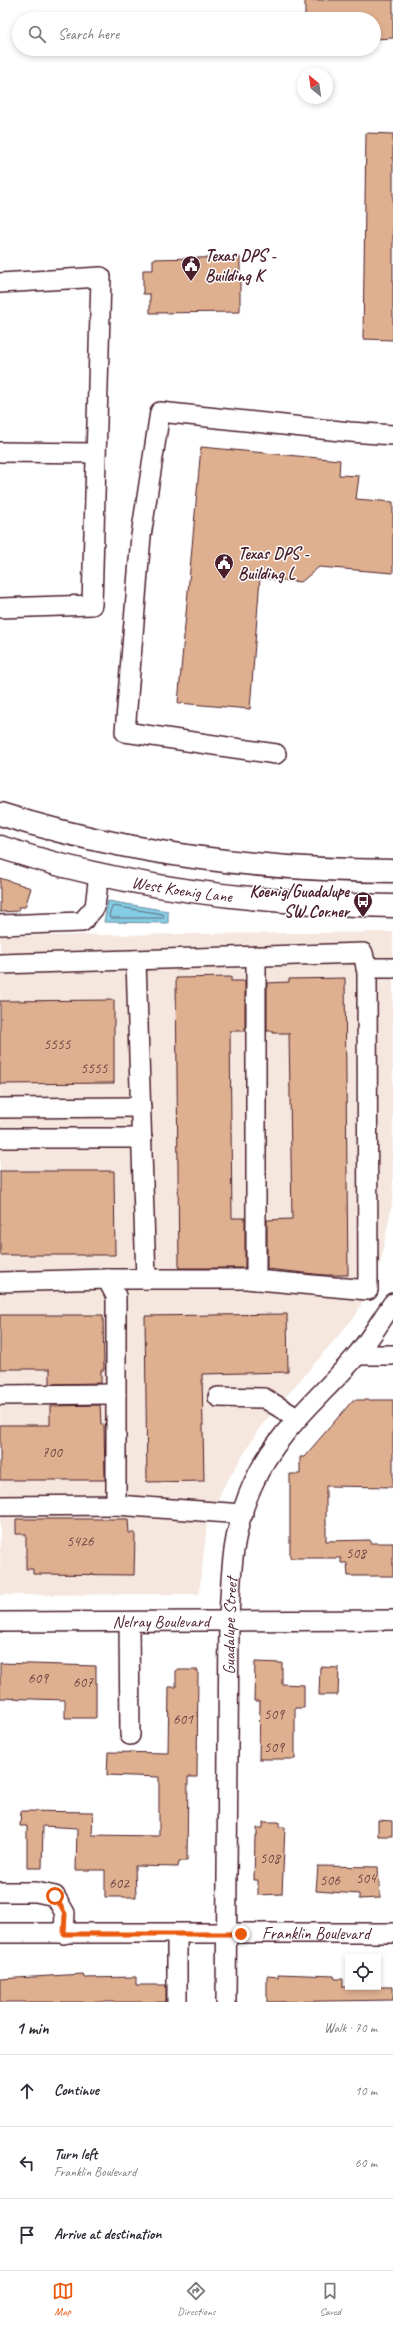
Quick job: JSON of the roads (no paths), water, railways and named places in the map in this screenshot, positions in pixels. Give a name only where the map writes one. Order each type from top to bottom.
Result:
[{"type":"main road","name":"West Koenig Lane","points":[[0,814],[44,828],[165,853],[290,868],[393,871]]},
{"type":"main road","name":"West Koenig Lane","points":[[0,847],[35,859],[99,874],[228,895],[393,906]]},
{"type":"street","points":[[0,283],[101,276],[92,605],[0,608]]},
{"type":"street","points":[[276,754],[124,732],[141,536],[160,412],[350,432],[393,435]]},
{"type":"street","points":[[0,452],[95,453]]},
{"type":"street","points":[[0,924],[82,922],[94,908],[99,874]]},
{"type":"street","points":[[0,964],[363,953],[366,968],[368,1290]]},
{"type":"street","points":[[256,956],[256,1280]]},
{"type":"street","points":[[136,960],[146,1279]]},
{"type":"street","points":[[366,968],[393,968]]},
{"type":"street","points":[[0,1108],[141,1107]]},
{"type":"street","points":[[0,1138],[142,1138]]},
{"type":"street","points":[[0,1282],[107,1279],[256,1280],[368,1290],[393,1298]]},
{"type":"street","points":[[107,1279],[116,1296],[116,1505]]},
{"type":"street","name":"Guadalupe Street","points":[[226,2002],[229,1620],[231,1560],[252,1485],[264,1463],[297,1418],[357,1355],[393,1303]]},
{"type":"street","points":[[357,1355],[393,1355]]},
{"type":"street","points":[[0,1395],[116,1394]]},
{"type":"street","points":[[218,1397],[264,1398],[297,1418]]},
{"type":"street","points":[[0,1506],[116,1505],[243,1514]]},
{"type":"street","name":"Nelray Boulevard","points":[[0,1622],[393,1620]]},
{"type":"street","points":[[129,1622],[130,1735]]},
{"type":"street","points":[[0,1892],[36,1892],[55,1896],[65,1914],[64,1934]]},
{"type":"street","name":"Franklin Boulevard","points":[[0,1933],[393,1933]]},
{"type":"street","points":[[177,1934],[177,2002]]},
{"type":"water","points":[[108,901],[168,911],[168,923],[104,922]]},
{"type":"place","name":"Texas DPS - Building K","points":[[191,282]]},
{"type":"place","name":"Texas DPS - Building L","points":[[224,580]]},
{"type":"place","name":"Koenig/Guadalupe SW Corner","points":[[363,918]]}]
